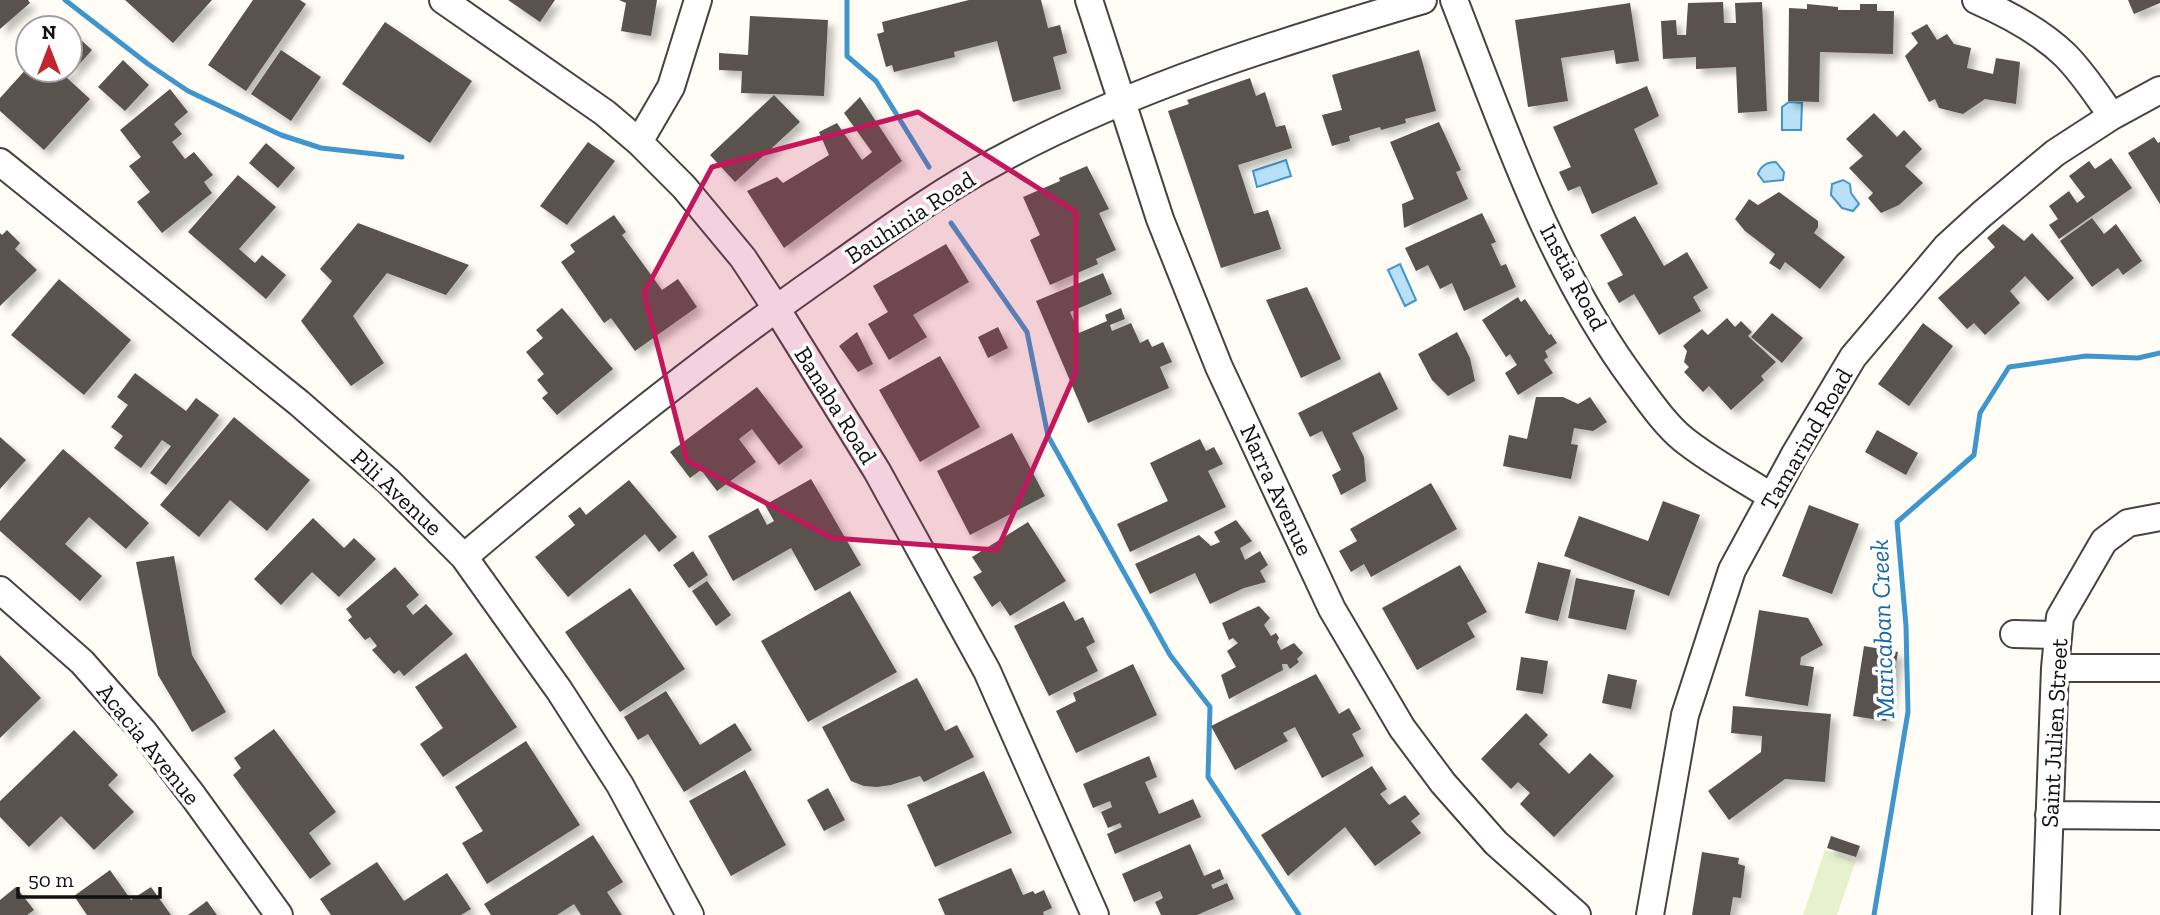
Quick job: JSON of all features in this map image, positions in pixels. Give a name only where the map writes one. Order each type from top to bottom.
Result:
[{"type":"street","name":"Banaba Road","points":[[443,0],[605,113],[639,142],[684,187],[743,258],[877,471],[987,671],[1095,915]]},
{"type":"street","points":[[639,142],[671,87],[698,0]]},
{"type":"street","name":"Narra Avenue","points":[[1089,0],[1160,219],[1219,368],[1332,609],[1402,728],[1443,783],[1496,843],[1577,915]]},
{"type":"street","name":"Bauhinia Road","points":[[464,556],[583,456],[710,356],[922,205],[996,161],[1121,101],[1286,40],[1423,0]]},
{"type":"street","name":"Instia Road","points":[[1454,0],[1558,254],[1617,358],[1682,438],[1772,497]]},
{"type":"street","points":[[1976,0],[2006,13],[2064,55],[2088,82],[2112,117]]},
{"type":"street","name":"Tamarind Road","points":[[1650,915],[1679,744],[1693,685],[1732,570],[1853,357],[1947,246],[2055,153],[2160,90]]},
{"type":"street","name":"Pili Avenue","points":[[0,162],[299,404],[388,481],[464,556],[559,690],[620,785],[690,915]]},
{"type":"street","name":"Saint Julien Street","points":[[2046,915],[2055,668],[2060,617],[2104,541],[2128,523],[2160,517]]},
{"type":"street","name":"Acacia Avenue","points":[[0,590],[82,662],[143,731],[279,915]]},
{"type":"street","points":[[2014,634],[2057,635]]},
{"type":"street","points":[[2055,668],[2160,668]]},
{"type":"street","points":[[2049,815],[2160,816]]},
{"type":"highlighted area","points":[[918,112],[1076,212],[1076,372],[997,550],[832,538],[687,461],[644,293],[712,167]]},
{"type":"green space","points":[[1825,850],[1856,860],[1837,915],[1803,915]]},
{"type":"water","points":[[1789,102],[1802,103],[1801,130],[1782,130],[1782,107]]},
{"type":"water","points":[[1286,160],[1291,176],[1257,187],[1253,171]]},
{"type":"water","points":[[1776,162],[1784,172],[1783,180],[1764,182],[1758,174],[1759,171],[1765,165]]},
{"type":"water","points":[[1843,180],[1850,184],[1851,193],[1859,204],[1853,211],[1842,208],[1831,195],[1832,184]]},
{"type":"water","points":[[1400,264],[1416,300],[1405,306],[1388,270]]},
{"type":"building","points":[[0,0],[28,0],[30,3],[14,14],[0,29]]},
{"type":"building","points":[[125,0],[212,0],[173,43]]},
{"type":"building","points":[[253,0],[300,0],[306,4],[246,91],[208,65]]},
{"type":"building","points":[[508,0],[555,0],[540,22]]},
{"type":"building","points":[[619,0],[657,0],[651,36],[621,31],[626,3]]},
{"type":"building","points":[[969,0],[1041,0],[1048,28],[1060,25],[1067,53],[1053,57],[1061,89],[1013,102],[997,41],[954,52],[955,57],[894,72],[892,65],[886,67],[877,34],[884,32],[882,22]]},
{"type":"building","points":[[2128,0],[2160,0],[2160,3],[2134,14]]},
{"type":"building","points":[[1723,2],[1724,23],[1736,23],[1735,3],[1762,2],[1767,111],[1738,113],[1736,67],[1696,69],[1696,57],[1663,59],[1661,21],[1676,20],[1677,35],[1686,35],[1688,3]]},
{"type":"building","points":[[1630,3],[1639,61],[1616,64],[1614,50],[1561,58],[1568,101],[1528,107],[1515,20]]},
{"type":"building","points":[[1807,4],[1838,7],[1838,10],[1860,10],[1860,4],[1877,4],[1877,11],[1894,11],[1893,54],[1820,52],[1819,102],[1788,101],[1789,8],[1807,9]]},
{"type":"building","points":[[750,16],[828,20],[824,96],[741,93],[742,71],[719,70],[719,53],[748,55]]},
{"type":"building","points":[[385,22],[472,81],[430,143],[342,84]]},
{"type":"building","points":[[1927,24],[1937,40],[1947,34],[1954,44],[1971,48],[1967,68],[1993,74],[1996,58],[2020,62],[2016,104],[1985,99],[1963,114],[1939,108],[1935,99],[1929,102],[1905,56],[1918,43],[1911,33]]},
{"type":"building","points":[[84,43],[92,50],[84,59]]},
{"type":"building","points":[[281,50],[321,77],[291,121],[251,94]]},
{"type":"building","points":[[1419,50],[1436,111],[1405,119],[1406,123],[1349,136],[1350,141],[1332,146],[1322,115],[1342,110],[1332,75]]},
{"type":"building","points":[[123,60],[149,85],[125,111],[98,87]]},
{"type":"building","points":[[1250,78],[1256,96],[1265,92],[1276,127],[1285,125],[1292,148],[1238,165],[1254,214],[1268,210],[1281,249],[1221,268],[1168,111],[1189,104],[1187,100]]},
{"type":"building","points":[[14,82],[74,84],[90,99],[44,150],[0,111],[0,98]]},
{"type":"building","points":[[1647,86],[1659,116],[1634,129],[1658,184],[1592,214],[1580,186],[1568,191],[1559,172],[1571,167],[1553,127]]},
{"type":"building","points":[[170,89],[188,112],[174,124],[182,134],[172,142],[185,159],[194,152],[213,175],[204,182],[212,193],[162,233],[137,202],[150,192],[129,166],[141,157],[120,130]]},
{"type":"building","points":[[774,95],[800,122],[735,182],[710,155]]},
{"type":"building","points":[[860,97],[902,161],[784,248],[747,191],[777,177],[783,183],[829,155],[819,132],[837,123],[862,160],[872,152],[844,113]]},
{"type":"building","points":[[1874,113],[1897,137],[1904,130],[1922,149],[1905,166],[1923,183],[1899,205],[1881,213],[1868,198],[1873,193],[1849,168],[1863,156],[1846,139]]},
{"type":"building","points":[[1439,122],[1461,170],[1456,172],[1468,199],[1404,228],[1402,204],[1414,199],[1390,142]]},
{"type":"building","points":[[2154,137],[2160,142],[2160,204],[2128,153]]},
{"type":"building","points":[[588,142],[615,161],[567,225],[540,206]]},
{"type":"building","points":[[266,143],[295,168],[278,188],[249,163]]},
{"type":"building","points":[[2111,158],[2132,188],[2059,239],[2049,225],[2058,219],[2049,206],[2069,191],[2077,203],[2085,197],[2069,176],[2089,161],[2095,169]]},
{"type":"building","points":[[1087,166],[1109,209],[1099,213],[1116,250],[1096,259],[1098,264],[1050,285],[1030,240],[1040,235],[1023,197]]},
{"type":"building","points":[[238,175],[276,207],[239,249],[255,263],[262,255],[286,275],[266,299],[188,232]]},
{"type":"building","points":[[1779,192],[1818,221],[1814,233],[1845,257],[1820,289],[1785,262],[1780,270],[1769,263],[1775,254],[1745,231],[1735,219],[1749,199],[1758,205]]},
{"type":"building","points":[[1482,213],[1496,242],[1491,244],[1501,266],[1506,264],[1516,287],[1464,311],[1452,283],[1440,289],[1428,265],[1416,271],[1405,248]]},
{"type":"building","points":[[614,215],[626,232],[622,235],[662,290],[678,279],[697,307],[635,351],[611,318],[604,323],[561,262],[575,252],[570,245]]},
{"type":"building","points":[[1635,216],[1664,266],[1687,252],[1708,288],[1693,297],[1701,311],[1659,335],[1634,294],[1619,303],[1607,283],[1623,275],[1600,235]]},
{"type":"building","points":[[2092,218],[2104,234],[2116,224],[2142,261],[2123,275],[2118,268],[2092,287],[2060,241]]},
{"type":"building","points":[[358,223],[469,265],[446,295],[387,273],[353,316],[384,363],[351,386],[301,321],[332,281],[320,269]]},
{"type":"building","points":[[2003,224],[2024,241],[2032,233],[2074,278],[2048,301],[2025,276],[2010,291],[2020,303],[1985,335],[1974,323],[1967,329],[1938,298],[1995,247],[1987,238]]},
{"type":"building","points":[[7,230],[20,243],[15,249],[37,270],[0,306],[0,233],[2,235]]},
{"type":"building","points":[[946,244],[969,282],[913,315],[927,337],[889,360],[868,324],[888,312],[873,286]]},
{"type":"building","points":[[1103,273],[1112,294],[1070,312],[1079,333],[1107,321],[1105,315],[1121,308],[1125,319],[1110,325],[1112,331],[1131,323],[1140,343],[1148,339],[1152,347],[1163,342],[1172,362],[1160,367],[1169,388],[1088,423],[1036,301]]},
{"type":"building","points":[[59,279],[131,340],[84,395],[11,335]]},
{"type":"building","points":[[1307,287],[1341,359],[1301,378],[1266,300]]},
{"type":"building","points":[[1518,297],[1521,302],[1525,299],[1557,343],[1545,351],[1548,357],[1544,360],[1553,373],[1518,395],[1505,373],[1517,365],[1510,354],[1506,357],[1482,320]]},
{"type":"building","points":[[562,308],[613,369],[557,415],[542,398],[548,393],[537,380],[544,374],[526,352],[543,338],[536,330]]},
{"type":"building","points":[[1772,313],[1803,338],[1782,363],[1751,337]]},
{"type":"building","points":[[1727,318],[1735,327],[1741,321],[1752,332],[1748,336],[1776,362],[1761,376],[1764,380],[1731,410],[1709,386],[1703,392],[1684,372],[1689,367],[1684,362],[1687,351],[1683,346],[1702,329],[1708,335]]},
{"type":"building","points":[[1923,323],[1953,346],[1909,406],[1878,384]]},
{"type":"building","points":[[998,327],[1008,348],[988,358],[978,337]]},
{"type":"building","points":[[857,332],[873,364],[858,372],[839,346]]},
{"type":"building","points":[[1457,332],[1470,358],[1475,381],[1448,396],[1432,380],[1418,354]]},
{"type":"building","points":[[940,356],[980,427],[920,462],[879,390]]},
{"type":"building","points":[[1380,372],[1398,409],[1352,433],[1364,457],[1366,481],[1341,495],[1332,475],[1341,470],[1322,431],[1310,437],[1298,413]]},
{"type":"building","points":[[135,373],[186,411],[196,398],[219,415],[166,485],[150,473],[171,446],[162,440],[141,468],[114,448],[123,436],[111,427],[128,405],[117,397]]},
{"type":"building","points":[[757,387],[803,447],[779,465],[752,429],[739,439],[756,462],[717,491],[701,470],[690,478],[670,452]]},
{"type":"building","points":[[1536,397],[1563,397],[1578,404],[1590,397],[1607,422],[1593,431],[1574,428],[1571,444],[1578,445],[1571,479],[1503,466],[1509,435],[1527,439]]},
{"type":"building","points":[[234,417],[310,480],[267,531],[230,500],[199,537],[160,505]]},
{"type":"building","points":[[1877,430],[1918,453],[1906,475],[1865,452]]},
{"type":"building","points":[[1012,433],[1045,496],[970,535],[937,471]]},
{"type":"building","points":[[0,437],[26,460],[0,489]]},
{"type":"building","points":[[1200,439],[1206,451],[1214,447],[1223,464],[1208,471],[1226,507],[1130,552],[1117,524],[1168,501],[1150,463]]},
{"type":"building","points":[[63,449],[149,523],[126,549],[89,517],[65,544],[102,576],[80,601],[0,531],[0,521]]},
{"type":"building","points":[[811,479],[861,565],[815,591],[791,548],[733,581],[708,536],[758,508],[767,525],[774,521],[765,505]]},
{"type":"building","points":[[629,480],[677,537],[659,552],[645,534],[568,597],[535,557],[575,525],[568,516],[580,507],[586,515]]},
{"type":"building","points":[[1431,483],[1457,529],[1371,577],[1364,564],[1351,572],[1339,551],[1357,541],[1350,529]]},
{"type":"building","points":[[1663,501],[1700,515],[1669,596],[1564,556],[1579,516],[1648,541]]},
{"type":"building","points":[[1809,505],[1859,524],[1832,594],[1782,576]]},
{"type":"building","points":[[313,518],[344,548],[354,538],[376,559],[339,597],[312,572],[281,605],[254,579]]},
{"type":"building","points":[[1236,520],[1252,541],[1240,548],[1245,560],[1260,551],[1268,565],[1260,571],[1266,582],[1244,588],[1210,604],[1195,573],[1150,594],[1135,564],[1199,535],[1211,546],[1220,542],[1214,532]]},
{"type":"building","points":[[1028,522],[1066,581],[1010,616],[1000,601],[992,607],[973,577],[982,572],[972,557]]},
{"type":"building","points":[[693,551],[708,575],[689,588],[673,565]]},
{"type":"building","points":[[174,556],[192,655],[226,712],[192,732],[158,675],[136,562]]},
{"type":"building","points":[[1538,562],[1571,570],[1558,621],[1525,613]]},
{"type":"building","points":[[1460,565],[1487,612],[1467,623],[1475,637],[1417,670],[1382,608]]},
{"type":"building","points":[[395,567],[419,595],[406,606],[413,615],[426,604],[453,634],[404,676],[399,670],[394,674],[372,650],[377,646],[370,637],[365,640],[348,620],[352,617],[346,609]]},
{"type":"building","points":[[1576,578],[1635,590],[1626,630],[1568,618]]},
{"type":"building","points":[[707,581],[731,615],[716,626],[692,591]]},
{"type":"building","points":[[630,588],[685,669],[620,712],[565,632]]},
{"type":"building","points":[[850,591],[897,672],[808,722],[761,641]]},
{"type":"building","points":[[1064,601],[1075,621],[1083,617],[1095,642],[1086,647],[1098,671],[1049,696],[1014,626]]},
{"type":"building","points":[[1259,606],[1270,618],[1264,625],[1271,636],[1276,633],[1281,650],[1294,643],[1303,653],[1297,659],[1299,662],[1290,669],[1287,664],[1282,664],[1283,670],[1229,699],[1221,675],[1236,667],[1227,651],[1238,643],[1233,638],[1229,640],[1222,623]]},
{"type":"building","points":[[1759,610],[1808,618],[1823,645],[1801,657],[1800,665],[1814,667],[1808,706],[1745,696]]},
{"type":"building","points":[[1864,646],[1898,652],[1886,721],[1853,716]]},
{"type":"building","points":[[466,653],[517,727],[443,777],[420,744],[443,728],[415,687]]},
{"type":"building","points":[[0,655],[41,698],[0,738]]},
{"type":"building","points":[[1521,657],[1548,661],[1543,694],[1516,690]]},
{"type":"building","points":[[1133,664],[1157,715],[1076,753],[1056,711],[1076,701],[1073,693]]},
{"type":"building","points":[[1316,674],[1339,714],[1349,708],[1361,729],[1352,734],[1364,756],[1322,778],[1295,727],[1283,733],[1288,741],[1235,770],[1211,726]]},
{"type":"building","points":[[1608,674],[1637,680],[1631,709],[1602,703]]},
{"type":"building","points":[[917,678],[945,731],[957,725],[974,757],[924,782],[920,776],[877,787],[851,781],[822,727]]},
{"type":"building","points":[[666,691],[700,745],[735,723],[752,750],[684,792],[648,734],[638,740],[624,717]]},
{"type":"building","points":[[1733,706],[1831,714],[1825,782],[1785,779],[1729,820],[1708,791],[1761,752],[1762,736],[1731,733]]},
{"type":"building","points":[[1526,713],[1548,735],[1539,744],[1569,774],[1590,753],[1614,776],[1554,837],[1520,804],[1530,793],[1518,782],[1511,789],[1481,759]]},
{"type":"building","points":[[274,729],[336,812],[309,833],[331,864],[310,879],[233,775],[241,768],[234,758]]},
{"type":"building","points":[[74,730],[118,775],[108,785],[134,812],[94,850],[61,816],[29,847],[0,817],[0,801]]},
{"type":"building","points":[[526,741],[580,825],[487,884],[462,843],[483,831],[455,787]]},
{"type":"building","points":[[1149,756],[1157,777],[1145,782],[1159,814],[1193,799],[1201,817],[1115,854],[1107,834],[1122,827],[1120,823],[1108,828],[1101,812],[1112,807],[1110,801],[1093,808],[1083,784]]},
{"type":"building","points":[[1372,766],[1387,789],[1380,794],[1389,805],[1405,795],[1420,814],[1411,821],[1421,833],[1375,866],[1345,827],[1288,876],[1261,835]]},
{"type":"building","points":[[745,770],[786,845],[731,876],[689,801]]},
{"type":"building","points":[[984,771],[1012,833],[935,867],[907,805]]},
{"type":"building","points":[[828,788],[845,820],[824,831],[807,800]]},
{"type":"building","points":[[593,835],[623,882],[607,892],[622,915],[581,915],[574,904],[557,915],[491,915],[484,904]]},
{"type":"building","points":[[1831,836],[1860,846],[1856,857],[1827,848]]},
{"type":"building","points":[[1190,844],[1204,876],[1220,869],[1224,879],[1211,885],[1213,889],[1227,883],[1234,899],[1197,915],[1161,915],[1155,902],[1163,898],[1160,891],[1134,902],[1122,874]]},
{"type":"building","points":[[1702,852],[1739,858],[1738,864],[1745,866],[1741,898],[1733,897],[1730,915],[1692,915]]},
{"type":"building","points":[[377,862],[404,901],[447,873],[471,909],[461,915],[331,915],[320,899]]},
{"type":"building","points":[[1011,868],[1023,895],[1044,890],[1052,908],[1043,912],[1044,915],[945,915],[938,899]]},
{"type":"building","points":[[110,870],[131,900],[151,887],[171,915],[87,915],[74,896]]},
{"type":"building","points":[[16,887],[34,910],[27,915],[0,915],[0,900]]},
{"type":"building","points":[[207,901],[217,915],[188,915]]},
{"type":"waterway","points":[[65,0],[188,91],[281,135],[321,148],[402,157]]},
{"type":"waterway","points":[[847,0],[847,56],[876,81],[929,167]]},
{"type":"waterway","points":[[951,223],[1027,332],[1048,436],[1170,655],[1210,707],[1208,777],[1299,915]]},
{"type":"waterway","name":"Maricaban Creek","points":[[1874,915],[1908,712],[1906,626],[1897,522],[1974,455],[1980,413],[2009,367],[2086,356],[2138,358],[2160,353]]}]
